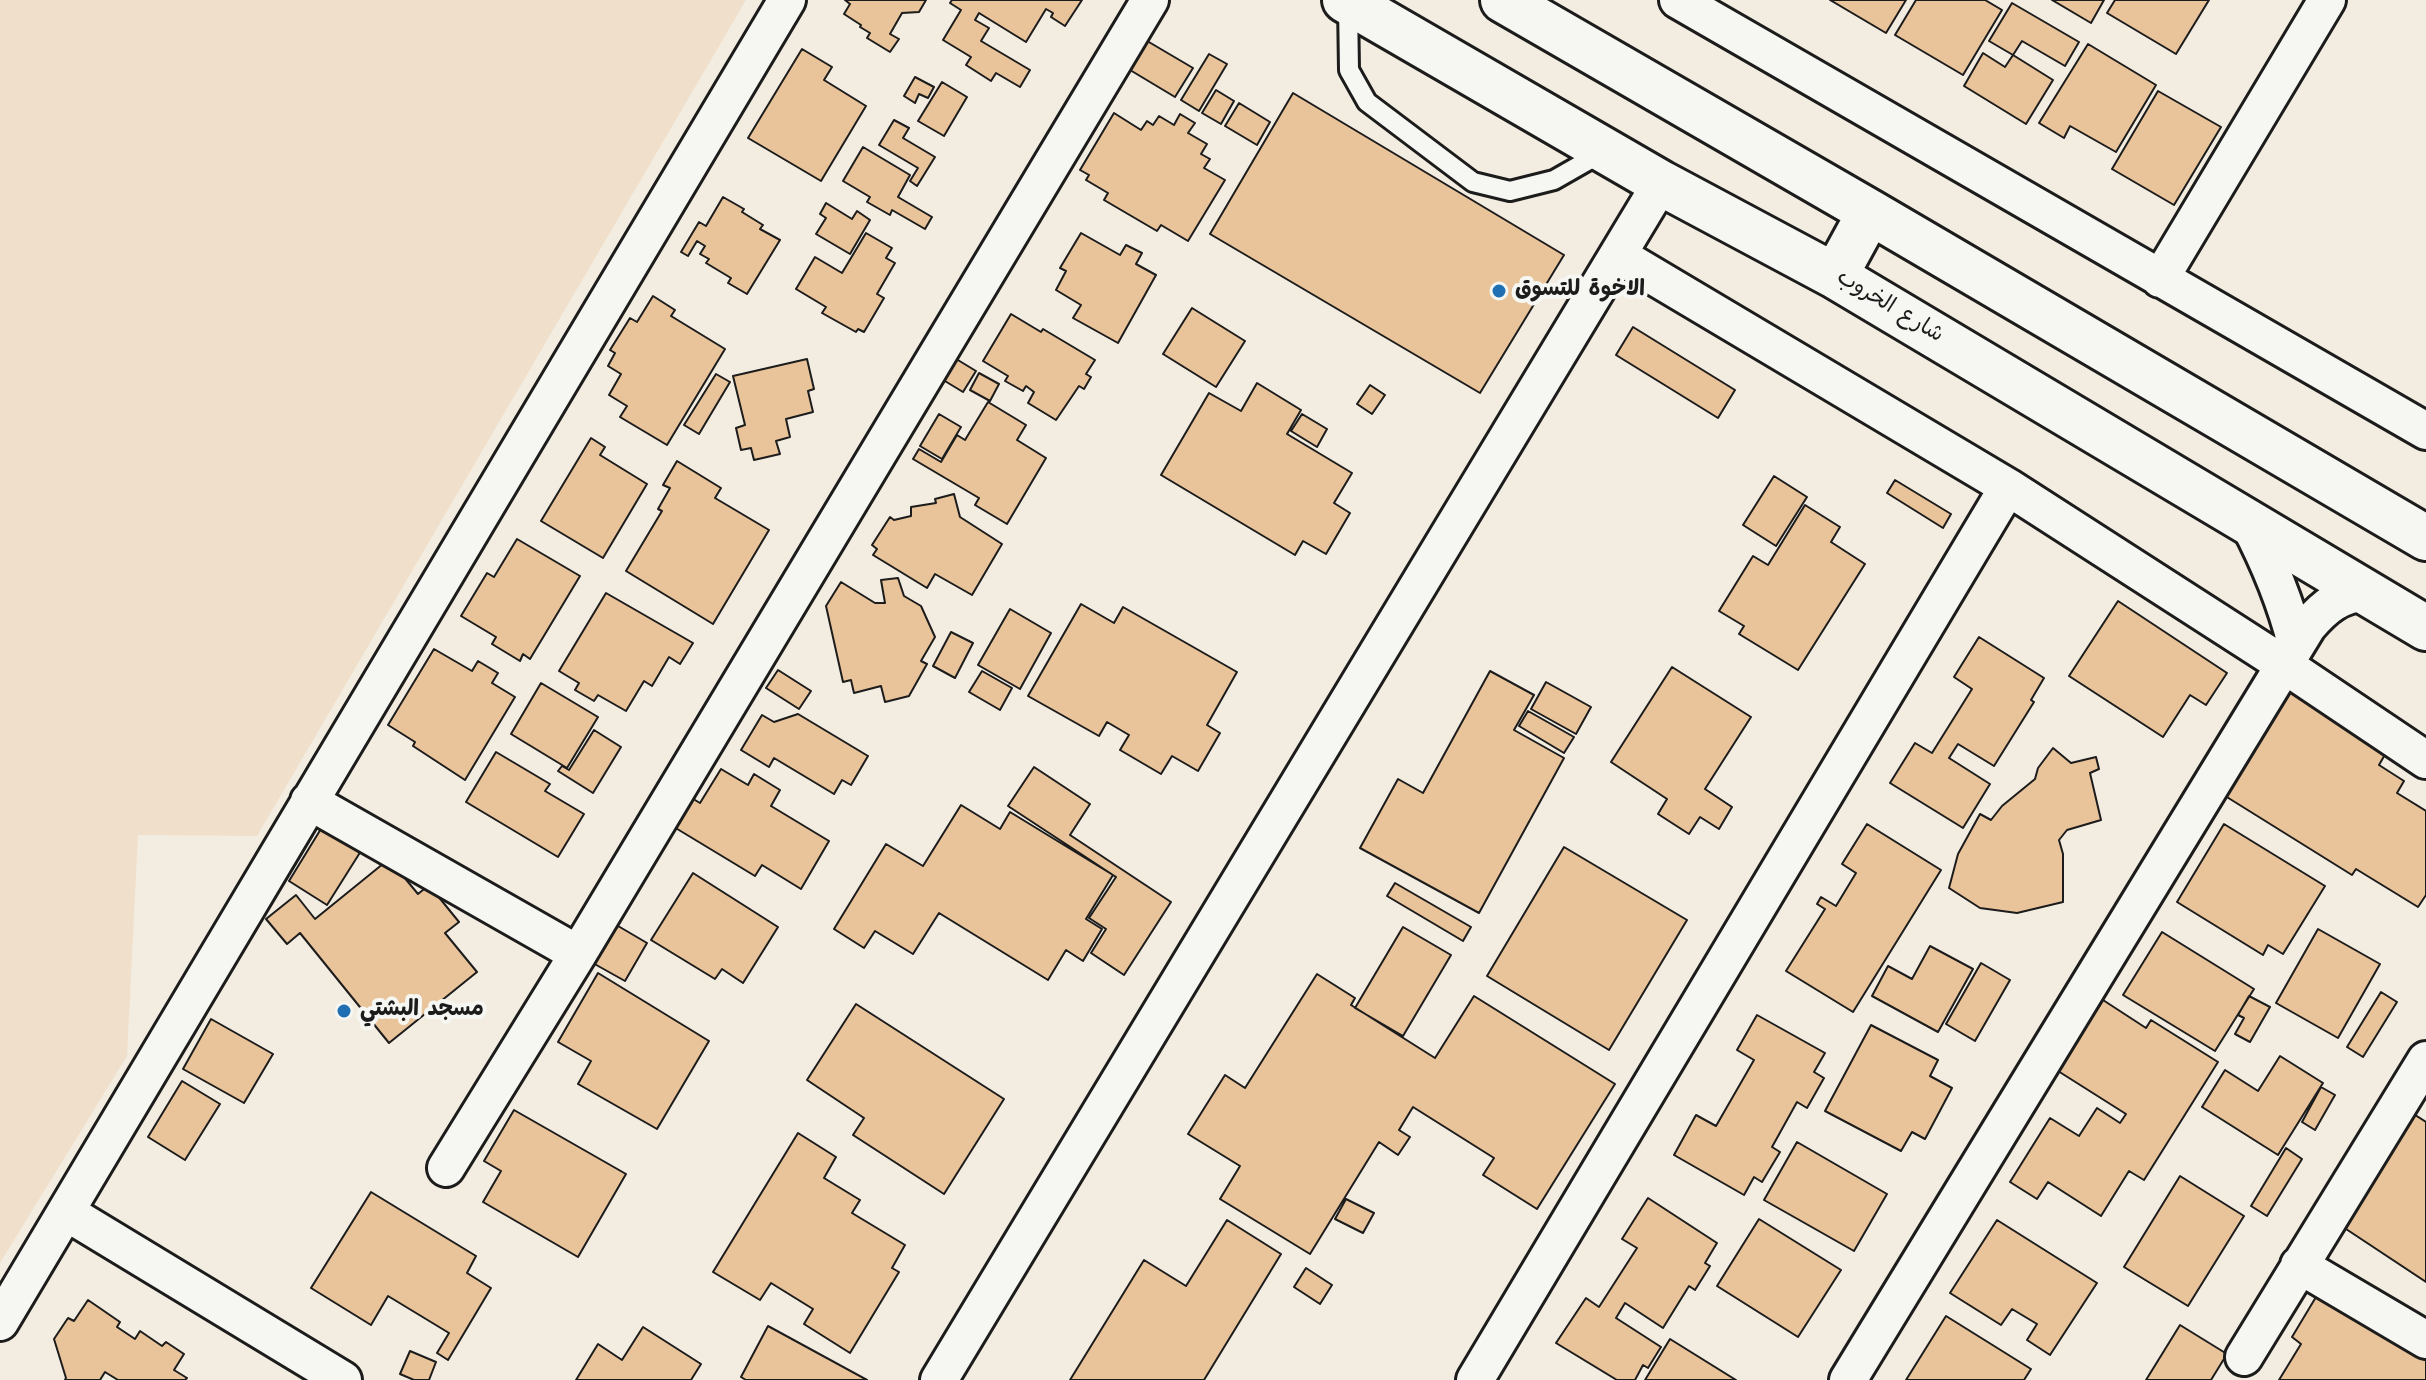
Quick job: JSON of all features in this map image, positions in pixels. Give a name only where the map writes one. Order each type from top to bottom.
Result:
[{"type":"main road","points":[[1503,0],[2426,538]]},
{"type":"main road","name":"شارع الخروب","points":[[1347,1],[1661,183],[1835,276],[2426,628]]},
{"type":"main road","points":[[1835,276],[1870,212]]},
{"type":"street","points":[[0,1322],[787,0]]},
{"type":"street","points":[[446,1168],[578,954],[1150,0]]},
{"type":"street","points":[[1678,0],[2160,279],[2425,428]]},
{"type":"street","points":[[2160,279],[2314,4]]},
{"type":"street","points":[[939,1380],[1661,183]]},
{"type":"street","points":[[1618,255],[2290,654],[2426,760]]},
{"type":"street","points":[[1475,1380],[2008,487]]},
{"type":"street","points":[[2248,522],[2269,561],[2285,602],[2290,654]]},
{"type":"street","points":[[1848,1380],[2308,626],[2340,597],[2366,592]]},
{"type":"street","points":[[309,801],[578,954]]},
{"type":"street","points":[[2244,1357],[2426,1060]]},
{"type":"street","points":[[66,1212],[343,1380]]},
{"type":"street","points":[[2299,1265],[2426,1340]]},
{"type":"lane","points":[[1347,1],[1349,70],[1367,102],[1473,182],[1510,191],[1554,180],[1605,151]]},
{"type":"shaded area","points":[[0,0],[746,0],[257,836],[138,835],[127,1056],[0,1263]]},
{"type":"building","points":[[845,0],[926,0],[919,12],[902,13],[890,34],[899,39],[890,52],[867,38],[870,33],[844,14],[850,4]]},
{"type":"building","points":[[952,0],[1082,0],[1065,26],[1051,17],[1053,13],[1046,9],[1026,42],[979,13],[975,20],[989,28],[981,41],[1030,70],[1020,87],[996,73],[991,81],[966,65],[971,57],[943,40],[961,10],[950,3]]},
{"type":"building","points":[[1830,0],[1906,0],[1886,33]]},
{"type":"building","points":[[1916,0],[1985,0],[2002,10],[1963,75],[1895,35]]},
{"type":"building","points":[[2052,0],[2104,0],[2091,23]]},
{"type":"building","points":[[2115,0],[2209,0],[2176,54],[2107,13]]},
{"type":"building","points":[[2012,3],[2079,42],[2065,66],[2022,41],[2013,55],[1989,41]]},
{"type":"building","points":[[1137,35],[1193,68],[1175,97],[1120,64]]},
{"type":"building","points":[[2088,44],[2156,85],[2116,152],[2070,126],[2064,138],[2039,123]]},
{"type":"building","points":[[802,49],[832,67],[824,80],[866,106],[821,181],[748,138]]},
{"type":"building","points":[[1983,53],[2005,67],[2013,55],[2053,80],[2026,124],[1964,86]]},
{"type":"building","points":[[1209,54],[1227,64],[1199,111],[1181,100]]},
{"type":"building","points":[[915,77],[934,87],[928,98],[919,94],[915,103],[904,96]]},
{"type":"building","points":[[942,82],[967,97],[944,136],[918,121]]},
{"type":"building","points":[[1216,90],[1234,101],[1221,124],[1202,113]]},
{"type":"building","points":[[2158,91],[2221,127],[2174,205],[2112,169]]},
{"type":"building","points":[[1293,93],[1564,255],[1480,393],[1210,234]]},
{"type":"building","points":[[1239,103],[1270,122],[1257,145],[1225,126]]},
{"type":"building","points":[[1114,113],[1141,130],[1147,121],[1153,125],[1159,116],[1174,125],[1180,114],[1195,123],[1188,133],[1207,144],[1201,154],[1210,159],[1204,168],[1225,180],[1188,241],[1161,225],[1157,231],[1104,200],[1108,193],[1086,180],[1089,175],[1080,170]]},
{"type":"building","points":[[894,120],[909,128],[903,138],[935,157],[917,186],[910,181],[918,168],[879,145]]},
{"type":"building","points":[[863,147],[910,175],[898,197],[932,217],[925,229],[892,210],[890,215],[867,202],[870,197],[843,181]]},
{"type":"building","points":[[723,197],[763,225],[760,229],[780,240],[747,294],[728,283],[731,278],[706,263],[709,259],[700,254],[705,246],[697,241],[688,256],[681,252],[699,222],[706,226]]},
{"type":"building","points":[[826,203],[852,219],[857,211],[870,220],[850,254],[816,234],[826,218],[820,214]]},
{"type":"building","points":[[866,233],[892,248],[886,258],[895,263],[877,294],[884,298],[864,332],[858,329],[856,332],[822,313],[826,307],[796,289],[815,257],[842,273]]},
{"type":"building","points":[[1081,233],[1120,255],[1126,245],[1142,253],[1136,264],[1156,275],[1118,343],[1073,318],[1081,305],[1056,290],[1066,271],[1060,268]]},
{"type":"building","points":[[653,296],[675,310],[671,316],[725,349],[667,445],[620,417],[627,406],[609,395],[621,374],[608,366],[615,353],[610,350],[630,318],[637,322]]},
{"type":"building","points":[[1192,308],[1245,341],[1216,387],[1163,354]]},
{"type":"building","points":[[1011,314],[1095,360],[1086,374],[1091,377],[1084,389],[1079,386],[1056,420],[1028,403],[1034,392],[1026,386],[1023,391],[1005,381],[1008,376],[983,361]]},
{"type":"building","points":[[1633,327],[1735,390],[1718,418],[1616,355]]},
{"type":"building","points":[[948,354],[976,371],[963,392],[935,375]]},
{"type":"building","points":[[807,359],[814,389],[808,391],[813,412],[786,419],[790,437],[776,441],[780,454],[754,460],[751,448],[741,450],[736,428],[745,425],[733,376]]},
{"type":"building","points":[[979,373],[999,384],[990,401],[970,390]]},
{"type":"building","points":[[716,374],[730,382],[699,434],[684,425]]},
{"type":"building","points":[[1257,383],[1301,410],[1287,434],[1352,473],[1334,503],[1350,513],[1326,554],[1303,541],[1295,555],[1161,475],[1209,393],[1241,411]]},
{"type":"building","points":[[1370,385],[1385,395],[1372,414],[1357,404]]},
{"type":"building","points":[[988,402],[1026,425],[1017,440],[1046,458],[1007,524],[975,505],[979,498],[913,459],[919,449],[941,462],[957,435],[965,440]]},
{"type":"building","points":[[939,414],[961,427],[942,459],[920,446]]},
{"type":"building","points":[[1302,414],[1327,429],[1317,447],[1291,431]]},
{"type":"building","points":[[591,438],[605,447],[600,455],[647,484],[603,558],[541,521]]},
{"type":"building","points":[[677,461],[721,488],[715,498],[769,530],[713,624],[626,571],[662,511],[658,509],[670,488],[663,485]]},
{"type":"building","points":[[1774,476],[1807,497],[1776,546],[1743,525]]},
{"type":"building","points":[[1895,480],[1951,514],[1943,528],[1887,493]]},
{"type":"building","points":[[954,494],[960,517],[1002,544],[972,595],[935,574],[927,588],[873,555],[877,549],[872,545],[890,517],[894,520],[911,516],[911,507],[936,503],[935,499]]},
{"type":"building","points":[[1805,505],[1840,527],[1831,542],[1865,564],[1798,670],[1739,634],[1744,626],[1719,611],[1753,556],[1768,565]]},
{"type":"building","points":[[517,539],[580,576],[530,659],[523,654],[520,661],[492,644],[496,637],[461,616],[487,573],[494,577]]},
{"type":"building","points":[[898,578],[904,596],[921,606],[935,637],[921,661],[927,664],[909,696],[885,702],[881,686],[854,693],[851,680],[843,682],[826,606],[841,582],[875,603],[885,603],[881,580]]},
{"type":"building","points":[[606,593],[693,643],[680,664],[669,657],[652,686],[644,681],[626,711],[598,695],[594,701],[575,690],[579,683],[559,671]]},
{"type":"building","points":[[2118,601],[2227,673],[2206,705],[2190,695],[2163,737],[2069,676]]},
{"type":"building","points":[[1081,604],[1114,623],[1123,607],[1237,672],[1207,725],[1220,733],[1198,771],[1172,756],[1161,774],[1120,750],[1129,735],[1107,722],[1099,736],[1028,696]]},
{"type":"building","points":[[1010,609],[1051,633],[1020,689],[978,665]]},
{"type":"building","points":[[951,632],[973,643],[955,678],[933,666]]},
{"type":"building","points":[[1979,637],[2044,678],[2031,700],[2034,702],[1994,766],[1958,744],[1949,758],[1990,784],[1963,828],[1890,783],[1915,743],[1932,753],[1972,689],[1954,677]]},
{"type":"building","points":[[434,649],[472,671],[478,661],[498,673],[492,683],[515,697],[465,780],[413,746],[415,742],[388,725]]},
{"type":"building","points":[[1672,667],[1751,717],[1705,789],[1732,807],[1719,829],[1700,817],[1689,834],[1658,814],[1667,799],[1611,762]]},
{"type":"building","points":[[778,670],[811,691],[799,709],[766,688]]},
{"type":"building","points":[[982,671],[1012,688],[1000,710],[969,692]]},
{"type":"building","points":[[1490,671],[1534,695],[1514,730],[1564,758],[1479,913],[1360,848],[1398,779],[1423,793]]},
{"type":"building","points":[[1546,682],[1591,707],[1576,734],[1531,709]]},
{"type":"building","points":[[541,683],[598,717],[567,768],[511,734]]},
{"type":"building","points":[[2287,689],[2387,751],[2379,765],[2404,781],[2397,793],[2426,811],[2426,895],[2418,907],[2356,869],[2352,875],[2222,794]]},
{"type":"building","points":[[1528,711],[1574,737],[1564,753],[1519,726]]},
{"type":"building","points":[[798,714],[868,756],[851,785],[842,780],[834,794],[774,758],[769,767],[741,750],[762,715],[774,722]]},
{"type":"building","points":[[594,730],[621,747],[593,793],[558,771],[562,766],[569,770]]},
{"type":"building","points":[[2053,748],[2071,763],[2096,757],[2099,769],[2090,773],[2101,820],[2067,830],[2059,840],[2063,854],[2063,902],[2017,913],[1980,908],[1949,888],[1958,854],[1980,814],[1991,820],[2002,806],[2035,779],[2038,768]]},
{"type":"building","points":[[496,752],[550,784],[545,791],[584,814],[558,857],[466,802]]},
{"type":"building","points":[[1034,767],[1090,804],[1070,835],[1171,902],[1124,975],[1091,953],[1106,929],[1089,918],[1116,877],[1008,806]]},
{"type":"building","points":[[721,769],[748,785],[754,774],[780,790],[771,806],[829,841],[801,889],[762,865],[755,876],[669,824],[690,797],[700,803]]},
{"type":"building","points":[[961,805],[1000,829],[1010,812],[1113,875],[1086,919],[1102,929],[1083,961],[1066,950],[1048,980],[939,913],[913,954],[875,931],[864,948],[834,929],[886,844],[923,866]]},
{"type":"building","points":[[327,819],[366,843],[327,905],[289,881]]},
{"type":"building","points":[[1867,824],[1941,870],[1853,1012],[1786,971],[1825,909],[1817,904],[1821,897],[1836,906],[1856,873],[1842,864]]},
{"type":"building","points":[[2224,824],[2325,886],[2283,954],[2268,945],[2263,955],[2177,902]]},
{"type":"building","points":[[1564,847],[1687,920],[1609,1050],[1487,976]]},
{"type":"building","points":[[389,859],[418,894],[429,885],[459,922],[445,933],[477,972],[389,1043],[300,933],[287,944],[266,919],[296,895],[315,919]]},
{"type":"building","points":[[693,873],[778,927],[743,983],[722,969],[715,979],[651,940]]},
{"type":"building","points":[[1395,883],[1471,927],[1463,941],[1387,896]]},
{"type":"building","points":[[613,923],[647,943],[625,981],[591,962]]},
{"type":"building","points":[[1403,927],[1451,955],[1403,1036],[1355,1008]]},
{"type":"building","points":[[2318,929],[2380,964],[2338,1038],[2276,1003]]},
{"type":"building","points":[[2162,932],[2254,989],[2215,1051],[2123,995]]},
{"type":"building","points":[[1930,946],[1973,969],[1938,1032],[1872,996],[1888,966],[1912,979]]},
{"type":"building","points":[[1981,963],[2010,980],[1975,1041],[1946,1024]]},
{"type":"building","points":[[598,973],[709,1041],[657,1129],[578,1084],[591,1061],[558,1042]]},
{"type":"building","points":[[1317,974],[1355,998],[1351,1005],[1435,1058],[1474,996],[1615,1084],[1537,1209],[1483,1175],[1494,1158],[1413,1107],[1399,1130],[1410,1137],[1398,1155],[1379,1142],[1310,1254],[1220,1199],[1240,1166],[1188,1134],[1225,1075],[1245,1088]]},
{"type":"building","points":[[2381,992],[2397,1002],[2363,1057],[2347,1047]]},
{"type":"building","points":[[2249,996],[2270,1007],[2250,1042],[2235,1034],[2244,1018],[2238,1015]]},
{"type":"building","points":[[2103,1000],[2146,1028],[2151,1020],[2218,1062],[2144,1180],[2129,1171],[2101,1216],[2048,1182],[2037,1199],[2010,1182],[2050,1118],[2079,1136],[2097,1108],[2120,1123],[2126,1114],[2058,1071]]},
{"type":"building","points":[[856,1004],[1004,1099],[944,1194],[853,1135],[864,1118],[807,1080]]},
{"type":"building","points":[[1757,1015],[1825,1053],[1814,1072],[1824,1078],[1807,1108],[1797,1102],[1772,1147],[1780,1152],[1762,1182],[1754,1177],[1744,1195],[1674,1155],[1696,1115],[1716,1126],[1754,1060],[1737,1050]]},
{"type":"building","points":[[211,1019],[273,1054],[244,1103],[183,1069]]},
{"type":"building","points":[[1871,1025],[1938,1060],[1930,1076],[1952,1088],[1925,1139],[1912,1132],[1901,1151],[1825,1111]]},
{"type":"building","points":[[2280,1056],[2323,1083],[2278,1155],[2202,1107],[2225,1070],[2258,1091]]},
{"type":"building","points":[[182,1081],[220,1104],[185,1160],[148,1137]]},
{"type":"building","points":[[2321,1087],[2335,1095],[2315,1130],[2302,1122]]},
{"type":"building","points":[[514,1110],[626,1174],[578,1257],[483,1202],[501,1171],[484,1161]]},
{"type":"building","points":[[2412,1113],[2426,1122],[2426,1282],[2343,1227],[2368,1190],[2363,1186]]},
{"type":"building","points":[[798,1133],[836,1157],[824,1178],[860,1200],[852,1213],[905,1245],[892,1268],[899,1272],[850,1353],[804,1324],[813,1309],[771,1283],[760,1300],[713,1272]]},
{"type":"building","points":[[1797,1142],[1887,1194],[1854,1251],[1764,1200]]},
{"type":"building","points":[[2286,1148],[2302,1159],[2267,1216],[2251,1206]]},
{"type":"building","points":[[2180,1176],[2244,1216],[2188,1306],[2124,1267]]},
{"type":"building","points":[[371,1192],[476,1256],[467,1273],[491,1288],[448,1360],[437,1353],[449,1333],[388,1296],[371,1325],[311,1288]]},
{"type":"building","points":[[1648,1198],[1717,1243],[1705,1263],[1710,1266],[1695,1290],[1689,1286],[1663,1328],[1625,1303],[1616,1318],[1661,1347],[1648,1368],[1643,1365],[1635,1380],[1617,1380],[1556,1343],[1586,1298],[1599,1307],[1637,1248],[1622,1239]]},
{"type":"building","points":[[1346,1199],[1374,1213],[1363,1233],[1335,1219]]},
{"type":"building","points":[[1759,1219],[1841,1270],[1798,1337],[1717,1286]]},
{"type":"building","points":[[1227,1220],[1281,1254],[1204,1380],[1070,1380],[1144,1260],[1186,1286]]},
{"type":"building","points":[[1997,1220],[2097,1283],[2050,1355],[2027,1340],[2037,1324],[2012,1309],[2001,1325],[1950,1293]]},
{"type":"building","points":[[1306,1268],[1332,1285],[1320,1304],[1294,1287]]},
{"type":"building","points":[[2319,1292],[2426,1359],[2426,1380],[2279,1380],[2301,1344],[2292,1337]]},
{"type":"building","points":[[88,1300],[120,1322],[117,1327],[135,1339],[140,1331],[162,1346],[166,1342],[184,1354],[174,1370],[187,1378],[118,1380],[105,1372],[100,1380],[65,1380],[54,1339],[68,1318],[74,1321]]},
{"type":"building","points":[[1946,1316],[2031,1369],[2024,1380],[1906,1380]]},
{"type":"building","points":[[2180,1325],[2227,1354],[2211,1380],[2146,1380]]},
{"type":"building","points":[[768,1326],[867,1380],[746,1380],[741,1377]]},
{"type":"building","points":[[643,1327],[701,1364],[691,1380],[576,1380],[598,1344],[622,1360]]},
{"type":"building","points":[[1670,1339],[1736,1380],[1645,1380]]},
{"type":"building","points":[[410,1351],[436,1362],[429,1380],[414,1380],[400,1374]]},
{"type":"place","name":"الاخوة للتسوق","points":[[1499,291]]},
{"type":"place","name":"مسجد البشتي","points":[[344,1011]]}]
